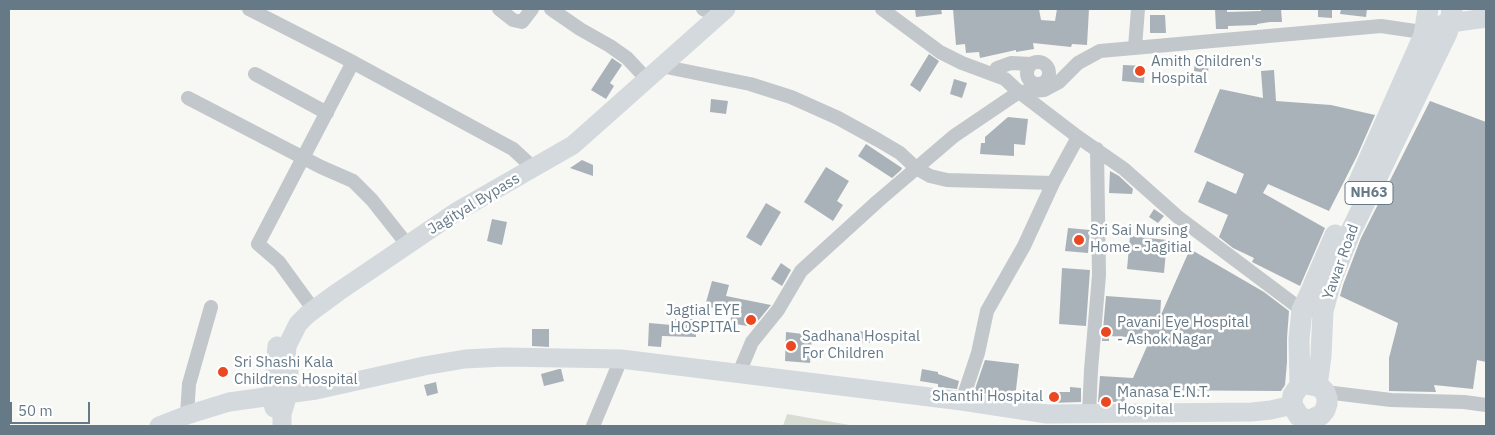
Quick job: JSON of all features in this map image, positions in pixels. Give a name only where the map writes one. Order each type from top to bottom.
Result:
[{"type":"highway","name":"NH63","points":[[1314,388],[1293,395],[1292,405],[1294,412],[1311,423],[1322,415],[1328,404],[1327,398],[1314,388],[1299,339],[1302,310],[1424,35],[1428,9]]},
{"type":"highway","name":"Yawar Road","points":[[1314,388],[1321,356],[1324,311],[1331,281],[1350,233],[1449,22]]},
{"type":"main road","name":"Jagityal Bypass","points":[[282,426],[278,340],[283,325],[296,310],[402,238],[564,140],[713,10]]},
{"type":"main road","name":"Jagityal Bypass","points":[[278,426],[280,395],[289,372],[286,359],[288,346],[298,324],[308,314],[456,212],[573,145],[661,66],[713,10]]},
{"type":"main road","points":[[1424,35],[1449,22],[1480,19]]},
{"type":"main road","points":[[159,426],[230,402],[316,390],[465,359],[504,357],[621,358],[962,401],[1047,414],[1252,412],[1292,405]]},
{"type":"street","points":[[249,9],[353,62],[513,148],[527,162]]},
{"type":"street","points":[[499,9],[513,20],[522,22],[532,9]]},
{"type":"street","points":[[551,9],[628,58],[641,73]]},
{"type":"street","points":[[882,9],[940,52],[962,63],[1005,79],[1078,137],[1124,169],[1178,217],[1302,310],[1324,311]]},
{"type":"street","points":[[1135,48],[1138,9]]},
{"type":"street","points":[[996,75],[997,68],[1011,63],[1031,64],[1027,73],[1028,80],[1044,90],[1059,82],[1078,63],[1100,51],[1381,26],[1415,31],[1424,35]]},
{"type":"street","points":[[308,302],[279,262],[258,244],[353,62]]},
{"type":"street","points":[[661,66],[750,84],[792,97],[838,118],[878,140],[900,153],[916,168],[930,176],[947,180],[1053,183]]},
{"type":"street","points":[[255,74],[327,113]]},
{"type":"street","points":[[739,372],[752,342],[778,310],[801,271],[878,201],[954,136],[1019,92],[1040,87]]},
{"type":"street","points":[[188,98],[353,181],[372,200],[402,238]]},
{"type":"street","points":[[962,401],[978,353],[987,311],[1024,246],[1053,183],[1078,137]]},
{"type":"street","points":[[1089,414],[1099,275],[1097,149]]},
{"type":"street","points":[[188,415],[189,384],[210,307]]},
{"type":"street","points":[[593,426],[621,358]]},
{"type":"street","points":[[1314,388],[1391,400],[1464,402],[1486,405]]},
{"type":"shaded area","points":[[787,414],[855,426],[783,426]]},
{"type":"building","points":[[915,9],[941,9],[942,14],[916,17]]},
{"type":"building","points":[[953,9],[1039,9],[1041,20],[1055,21],[1057,9],[1089,9],[1087,45],[1072,44],[1071,47],[1033,43],[1034,49],[1016,52],[1016,50],[980,58],[979,52],[966,53],[965,44],[956,45]]},
{"type":"building","points":[[1215,9],[1227,9],[1227,12],[1281,9],[1282,22],[1228,26],[1228,29],[1216,29]]},
{"type":"building","points":[[1318,9],[1332,9],[1332,18],[1318,17]]},
{"type":"building","points":[[1341,9],[1367,9],[1366,17],[1340,14]]},
{"type":"building","points":[[1150,15],[1165,15],[1166,33],[1150,33]]},
{"type":"building","points":[[929,54],[939,61],[920,92],[910,85]]},
{"type":"building","points":[[612,58],[622,65],[610,83],[614,86],[606,99],[591,90]]},
{"type":"building","points":[[1195,59],[1209,61],[1208,73],[1194,71]]},
{"type":"building","points":[[1123,65],[1145,66],[1144,83],[1122,81]]},
{"type":"building","points":[[1274,70],[1276,101],[1331,105],[1375,115],[1329,211],[1268,184],[1263,193],[1325,228],[1300,286],[1252,262],[1254,258],[1233,248],[1219,237],[1228,215],[1198,202],[1207,181],[1236,194],[1244,174],[1194,152],[1220,89],[1263,98],[1261,71]]},
{"type":"building","points":[[954,79],[967,83],[962,98],[950,94]]},
{"type":"building","points":[[711,99],[728,101],[726,114],[710,112]]},
{"type":"building","points":[[1430,101],[1486,122],[1486,362],[1477,360],[1473,389],[1434,385],[1436,392],[1389,391],[1389,358],[1398,323],[1340,296],[1361,238]]},
{"type":"building","points":[[1008,117],[1028,119],[1025,145],[1014,144],[1014,156],[980,154],[981,143],[985,143],[985,137]]},
{"type":"building","points":[[866,144],[902,168],[901,170],[892,178],[858,156]]},
{"type":"building","points":[[582,160],[593,165],[593,176],[570,168]]},
{"type":"building","points":[[826,167],[849,181],[837,201],[843,205],[833,221],[804,202]]},
{"type":"building","points":[[1110,171],[1119,176],[1133,189],[1132,194],[1109,193]]},
{"type":"building","points":[[766,203],[781,212],[761,246],[746,237]]},
{"type":"building","points":[[1154,209],[1164,216],[1158,223],[1149,217]]},
{"type":"building","points":[[492,219],[507,222],[502,245],[487,241]]},
{"type":"building","points":[[1068,228],[1090,230],[1088,253],[1065,251]]},
{"type":"building","points":[[1130,236],[1167,240],[1164,273],[1127,269]]},
{"type":"building","points":[[1190,249],[1264,292],[1289,311],[1285,385],[1281,391],[1128,390],[1124,402],[1098,402],[1100,376],[1133,378],[1148,344],[1127,342],[1127,337],[1109,336],[1109,341],[1102,341],[1106,296],[1161,300],[1160,317]]},
{"type":"building","points":[[781,263],[791,270],[782,286],[771,279]]},
{"type":"building","points":[[1062,268],[1090,270],[1086,326],[1059,324]]},
{"type":"building","points":[[712,281],[729,285],[726,296],[771,305],[753,327],[730,323],[732,312],[705,306]]},
{"type":"building","points":[[672,319],[696,319],[696,337],[662,336],[661,347],[648,346],[649,323],[672,325]]},
{"type":"building","points":[[532,329],[549,329],[549,347],[532,346]]},
{"type":"building","points":[[853,331],[871,332],[870,343],[852,342]]},
{"type":"building","points":[[786,332],[812,335],[810,363],[785,361]]},
{"type":"building","points":[[985,360],[1019,364],[1015,398],[974,392]]},
{"type":"building","points":[[561,369],[564,381],[544,386],[541,374]]},
{"type":"building","points":[[922,369],[938,372],[938,374],[959,381],[957,389],[938,387],[938,384],[920,381]]},
{"type":"building","points":[[436,382],[438,393],[427,396],[424,385]]},
{"type":"building","points":[[1070,387],[1081,388],[1081,402],[1050,403],[1051,392],[1070,392]]},
{"type":"place","name":"Amith Children's Hospital","points":[[1140,71]]},
{"type":"place","name":"Sri Sai Nursing Home - Jagitial","points":[[1079,240]]},
{"type":"place","name":"Jagtial EYE HOSPITAL","points":[[751,320]]},
{"type":"place","name":"Pavani Eye Hospital - Ashok Nagar","points":[[1106,332]]},
{"type":"place","name":"Sadhana Hospital For Children","points":[[791,346]]},
{"type":"place","name":"Sri Shashi Kala Childrens Hospital","points":[[223,372]]},
{"type":"place","name":"Shanthi Hospital","points":[[1054,397]]},
{"type":"place","name":"Manasa E.N.T. Hospital","points":[[1106,402]]}]
